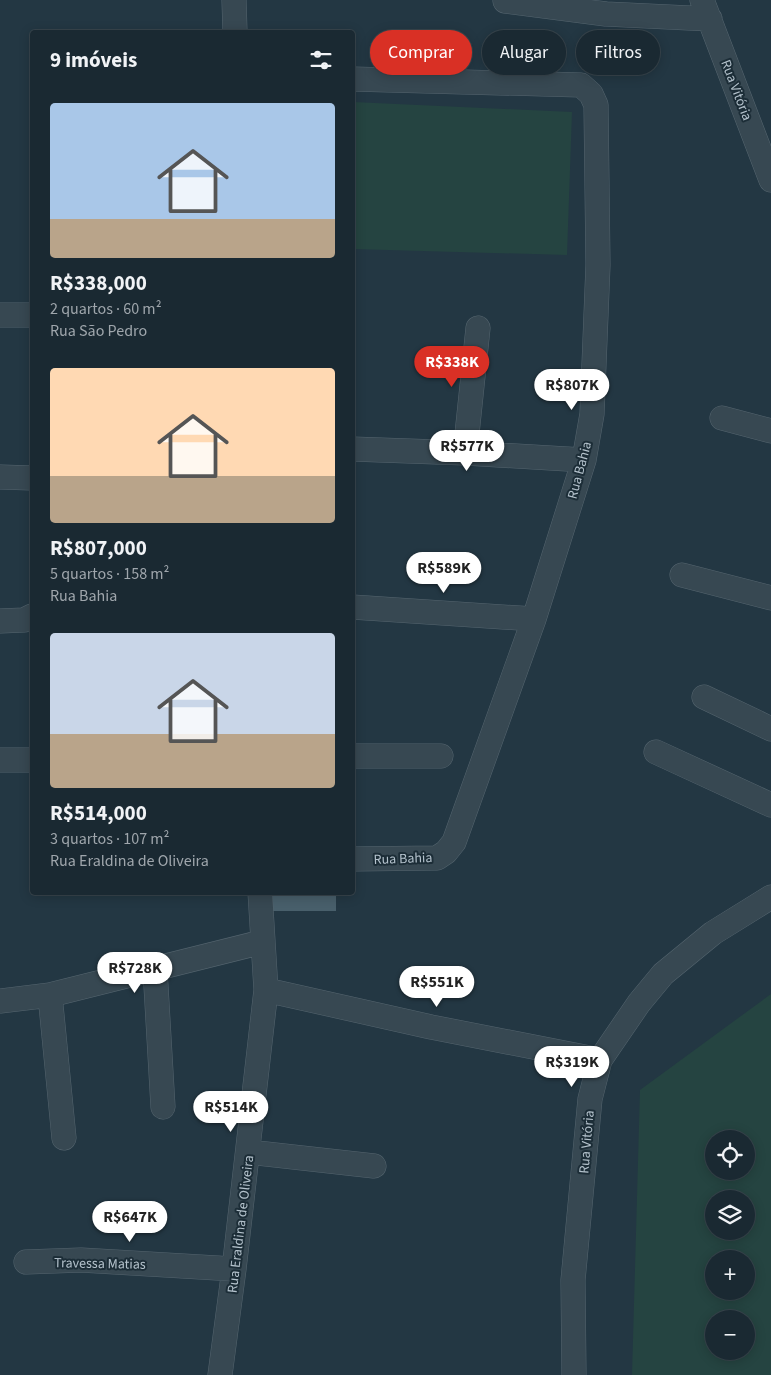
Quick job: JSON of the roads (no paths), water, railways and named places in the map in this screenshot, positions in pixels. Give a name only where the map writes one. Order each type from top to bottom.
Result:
[{"type":"street","points":[[234,0],[235,30]]},
{"type":"street","points":[[505,1],[606,14],[706,10]]},
{"type":"street","name":"Rua Vitória","points":[[706,10],[771,180]]},
{"type":"street","name":"Rua Bahia","points":[[355,79],[581,85],[591,94],[596,105],[598,265],[592,414],[584,460],[534,619],[454,842],[446,852],[437,858],[355,859]]},
{"type":"street","points":[[0,315],[30,315]]},
{"type":"street","points":[[465,452],[478,328]]},
{"type":"street","points":[[722,418],[771,431]]},
{"type":"street","points":[[355,450],[465,452],[584,460]]},
{"type":"street","points":[[0,477],[30,478]]},
{"type":"street","points":[[682,575],[771,598]]},
{"type":"street","points":[[355,607],[534,619]]},
{"type":"street","points":[[0,621],[24,620],[30,617]]},
{"type":"street","points":[[704,697],[771,728]]},
{"type":"street","points":[[656,752],[771,805]]},
{"type":"street","points":[[355,756],[441,756]]},
{"type":"street","points":[[0,760],[30,760]]},
{"type":"street","name":"Rua Eraldina de Oliveira","points":[[220,1375],[266,990],[260,895]]},
{"type":"street","name":"Rua Vitória","points":[[574,1375],[573,1280],[590,1099],[600,1060],[639,1002],[664,974],[713,933],[771,897]]},
{"type":"street","points":[[0,1001],[50,995],[262,942]]},
{"type":"street","points":[[155,969],[163,1107]]},
{"type":"street","points":[[266,990],[431,1027],[600,1060]]},
{"type":"street","points":[[50,995],[64,1138]]},
{"type":"street","points":[[248,1152],[374,1166]]},
{"type":"street","name":"Travessa Matias","points":[[26,1262],[81,1260],[234,1269]]}]
